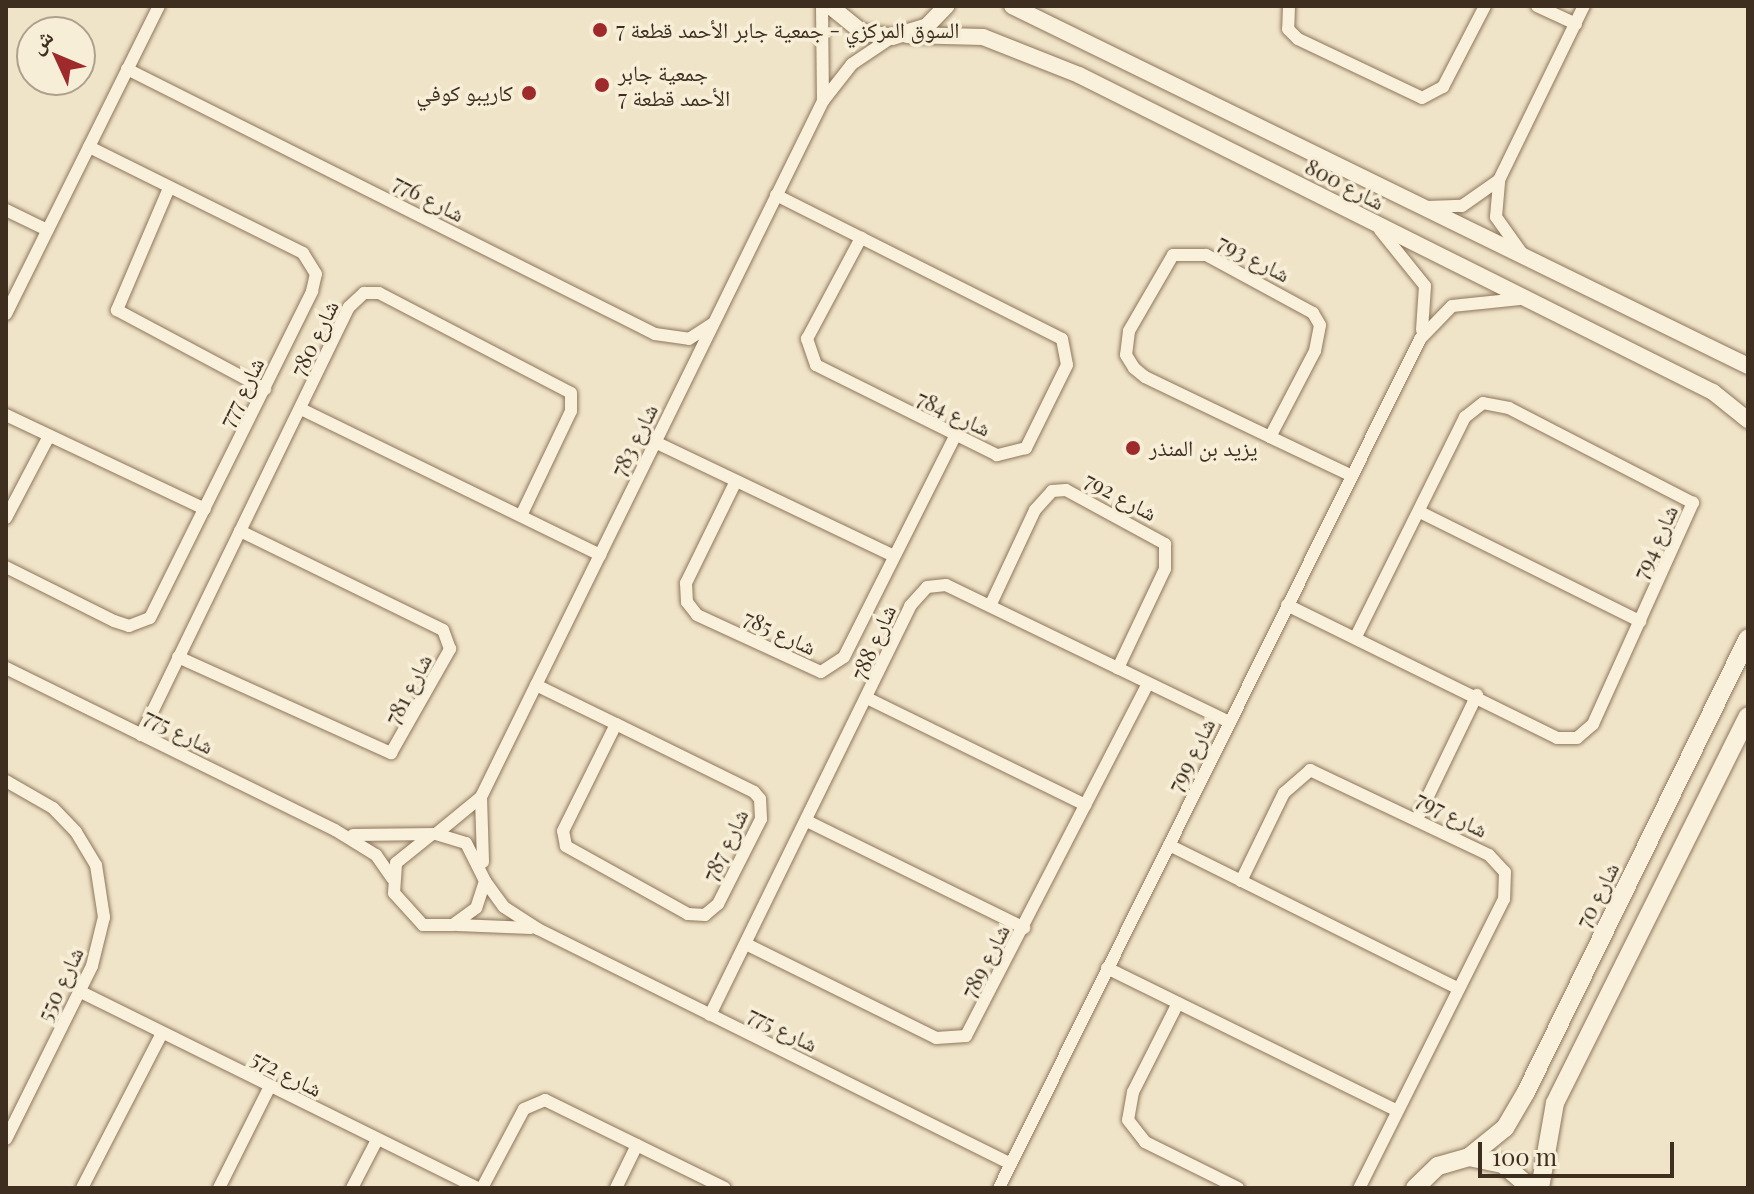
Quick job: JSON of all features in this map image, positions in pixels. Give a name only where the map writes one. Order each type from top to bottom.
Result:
[{"type":"main road","name":"شارع 70","points":[[1415,1188],[1438,1166],[1469,1157],[1505,1128],[1526,1092],[1748,638]]},
{"type":"main road","points":[[1540,1188],[1555,1103],[1748,716]]},
{"type":"main road","points":[[1469,1157],[1503,1164],[1531,1188]]},
{"type":"street","points":[[8,307],[159,6]]},
{"type":"street","name":"شارع 783","points":[[822,6],[823,101]]},
{"type":"street","name":"شارع 800","points":[[830,6],[862,32],[899,36],[963,34],[1018,48],[1713,392],[1748,420]]},
{"type":"street","points":[[899,36],[946,6]]},
{"type":"street","name":"شارع 800","points":[[1012,6],[1541,271],[1748,366]]},
{"type":"street","points":[[1289,6],[1288,29],[1298,39],[1408,97],[1422,98],[1443,87],[1485,6]]},
{"type":"street","points":[[1537,6],[1576,24]]},
{"type":"street","points":[[1541,271],[1501,229],[1499,180],[1584,6]]},
{"type":"street","name":"شارع 783","points":[[433,835],[481,797],[823,101],[852,64],[899,36]]},
{"type":"street","name":"شارع 776","points":[[127,69],[655,334],[689,339],[714,323]]},
{"type":"street","name":"شارع 777","points":[[6,567],[114,621],[141,625],[159,605],[312,291],[312,263],[89,147]]},
{"type":"street","points":[[1403,203],[1462,206],[1499,180]]},
{"type":"street","points":[[169,188],[117,310],[265,389]]},
{"type":"street","name":"شارع 784","points":[[776,195],[1053,332],[1066,347],[1067,365],[1026,448],[1003,456],[954,438],[824,372],[810,357],[807,339],[861,238]]},
{"type":"street","points":[[6,210],[47,230]]},
{"type":"street","name":"شارع 799","points":[[1375,224],[1425,286],[1420,339]]},
{"type":"street","name":"شارع 793","points":[[1270,437],[1315,351],[1320,325],[1313,313],[1206,255],[1173,255],[1129,331],[1126,355],[1145,377],[1270,437],[1350,475]]},
{"type":"street","name":"شارع 780","points":[[141,735],[349,307],[364,293],[379,293],[571,393],[571,411],[521,516]]},
{"type":"street","name":"شارع 799","points":[[999,1188],[1420,339],[1452,306],[1531,300]]},
{"type":"street","name":"شارع 794","points":[[1287,605],[1357,635],[1557,738],[1577,738],[1593,724],[1695,510],[1673,487],[1493,401],[1465,417],[1357,635]]},
{"type":"street","points":[[301,409],[600,555]]},
{"type":"street","points":[[6,415],[205,509]]},
{"type":"street","points":[[6,518],[49,436]]},
{"type":"street","name":"شارع 785","points":[[736,481],[686,583],[687,602],[697,615],[821,672],[844,657],[892,555],[954,438]]},
{"type":"street","points":[[655,442],[892,555]]},
{"type":"street","name":"شارع 792","points":[[990,606],[1035,510],[1052,491],[1066,490],[1165,544],[1165,569],[1118,668]]},
{"type":"street","points":[[1420,512],[1640,621]]},
{"type":"street","name":"شارع 781","points":[[178,657],[391,753],[401,748],[450,649],[443,630],[240,531]]},
{"type":"street","name":"شارع 788","points":[[710,1015],[809,822],[910,606],[927,587],[946,585],[1230,722]]},
{"type":"street","name":"شارع 775","points":[[6,668],[335,830],[376,855],[392,878]]},
{"type":"street","name":"شارع 789","points":[[746,944],[948,1042],[975,1025],[1148,684]]},
{"type":"street","name":"شارع 787","points":[[536,685],[616,724],[760,799],[761,819],[718,904],[705,915],[688,914],[566,846],[563,831],[616,724]]},
{"type":"street","points":[[1417,819],[1477,695]]},
{"type":"street","points":[[869,699],[1085,805]]},
{"type":"street","name":"شارع 797","points":[[1241,881],[1299,773],[1320,774],[1417,819],[1489,855],[1505,872],[1504,899],[1359,1188]]},
{"type":"street","name":"شارع 550","points":[[6,781],[65,819],[96,865],[104,917],[81,992],[6,1139]]},
{"type":"street","name":"شارع 783","points":[[481,797],[484,874]]},
{"type":"street","points":[[809,822],[1024,928]]},
{"type":"street","name":"شارع 775","points":[[335,830],[380,840],[433,835]]},
{"type":"street","points":[[433,835],[466,843],[484,874],[476,908],[453,925],[410,918],[392,878],[404,850],[433,835]]},
{"type":"street","points":[[1169,845],[1457,988]]},
{"type":"street","name":"شارع 775","points":[[484,874],[504,907],[538,929],[1011,1164]]},
{"type":"street","name":"شارع 775","points":[[453,925],[538,929]]},
{"type":"street","points":[[1107,968],[1396,1110]]},
{"type":"street","name":"شارع 572","points":[[81,992],[479,1188]]},
{"type":"street","points":[[1178,1003],[1133,1092],[1128,1120],[1145,1142],[1238,1188]]},
{"type":"street","points":[[82,1188],[162,1033]]},
{"type":"street","points":[[219,1188],[270,1086]]},
{"type":"street","points":[[479,1188],[519,1116],[537,1101],[725,1188]]},
{"type":"street","points":[[352,1188],[377,1140]]},
{"type":"street","points":[[616,1188],[637,1145]]},
{"type":"place","name":"السوق المركزي - جمعية جابر الأحمد قطعة 7","points":[[600,30]]},
{"type":"place","name":"جمعية جابر الأحمد قطعة 7","points":[[602,85]]},
{"type":"place","name":"كاريبو كوفي","points":[[529,93]]},
{"type":"place","name":"يزيد بن المنذر","points":[[1133,448]]}]
